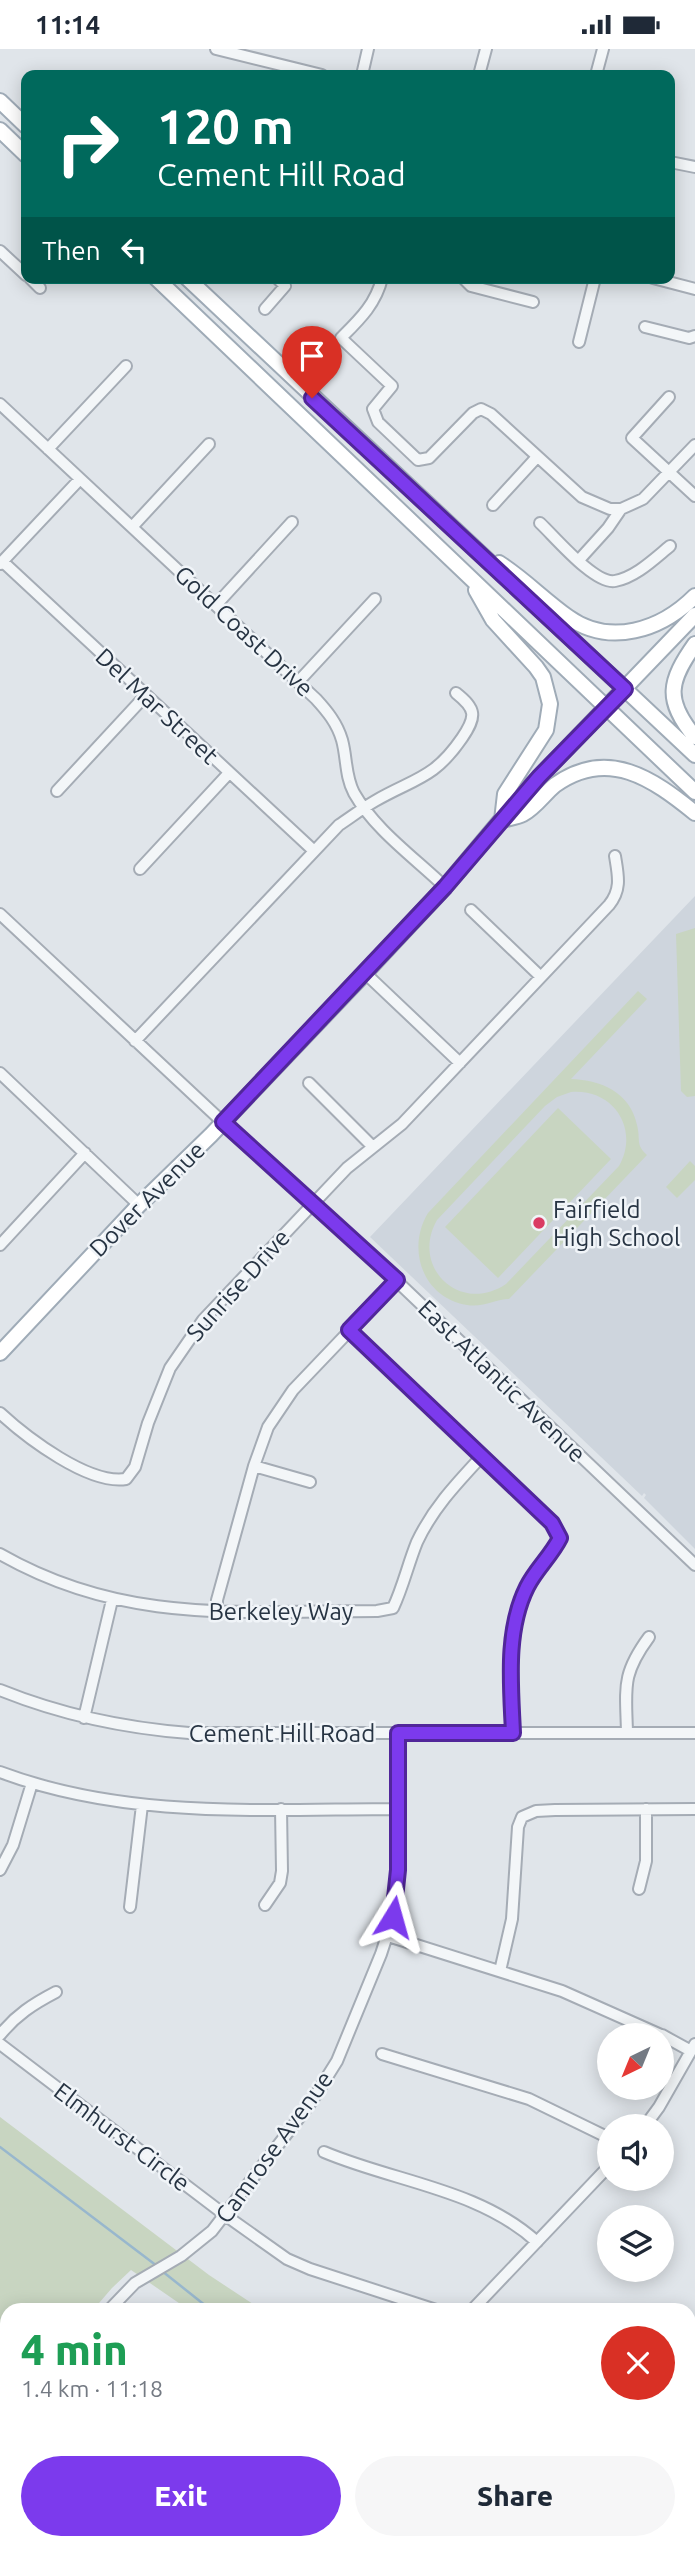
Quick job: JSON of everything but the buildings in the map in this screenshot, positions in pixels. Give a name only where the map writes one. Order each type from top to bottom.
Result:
[{"type":"main road","points":[[0,101],[21,121]]},
{"type":"main road","points":[[0,130],[21,150]]},
{"type":"main road","points":[[162,284],[695,792]]},
{"type":"main road","points":[[193,284],[695,755]]},
{"type":"main road","points":[[466,542],[521,577],[568,617],[602,632],[624,633],[646,628],[667,618],[695,596]]},
{"type":"main road","points":[[468,576],[493,619],[543,677],[550,704],[546,730],[505,794],[502,820],[524,813],[564,779],[601,768],[643,776],[695,813]]},
{"type":"main road","name":"Dover Avenue","points":[[0,1353],[139,1205],[223,1122],[365,973],[606,707],[695,615]]},
{"type":"main road","points":[[695,643],[677,671],[672,692],[678,716],[695,737]]},
{"type":"street","points":[[216,49],[249,53],[305,70]]},
{"type":"street","points":[[363,70],[368,49]]},
{"type":"street","points":[[480,70],[486,49]]},
{"type":"street","points":[[597,70],[603,49]]},
{"type":"street","points":[[675,163],[694,165]]},
{"type":"street","points":[[0,251],[21,270]]},
{"type":"street","points":[[36,284],[40,288]]},
{"type":"street","points":[[265,309],[285,286],[283,284]]},
{"type":"street","points":[[380,284],[377,296],[366,312],[341,338],[392,387],[373,409],[378,422],[418,460],[429,458],[473,413],[481,409],[491,414],[582,498],[610,509],[621,509],[643,499],[695,445]]},
{"type":"street","points":[[469,284],[533,302]]},
{"type":"street","points":[[579,342],[594,284]]},
{"type":"street","points":[[675,284],[695,289]]},
{"type":"street","points":[[645,327],[689,338],[695,336]]},
{"type":"street","points":[[48,449],[126,366]]},
{"type":"street","points":[[669,397],[632,438],[695,496]]},
{"type":"street","name":"Gold Coast Drive","points":[[0,404],[327,711],[342,741],[347,775],[353,792],[364,808],[445,887]]},
{"type":"street","points":[[132,527],[209,443]]},
{"type":"street","points":[[493,505],[537,457]]},
{"type":"street","points":[[1,562],[80,479]]},
{"type":"street","points":[[579,559],[621,509]]},
{"type":"street","points":[[216,605],[292,522]]},
{"type":"street","points":[[540,523],[594,575],[606,582],[617,581],[638,571],[670,546]]},
{"type":"street","name":"Del Mar Street","points":[[1,562],[313,850]]},
{"type":"street","points":[[298,682],[375,599]]},
{"type":"street","points":[[135,1041],[339,825],[364,808],[425,776],[439,767],[452,753],[472,721],[473,711],[468,702],[456,693]]},
{"type":"street","points":[[57,791],[146,695]]},
{"type":"street","points":[[140,869],[229,773]]},
{"type":"street","name":"Sunrise Drive","points":[[0,1413],[26,1435],[71,1463],[113,1481],[126,1479],[135,1467],[157,1397],[185,1343],[216,1304],[313,1203],[360,1155],[402,1124],[617,896],[620,885],[615,856]]},
{"type":"street","points":[[471,910],[541,977]]},
{"type":"street","name":"East Atlantic Avenue","points":[[0,914],[397,1280],[695,1565]]},
{"type":"street","points":[[365,973],[460,1063]]},
{"type":"street","points":[[0,1073],[139,1205]]},
{"type":"street","points":[[309,1083],[372,1146]]},
{"type":"street","points":[[0,1245],[85,1153]]},
{"type":"street","points":[[217,1612],[217,1599],[260,1445],[279,1409],[293,1389],[397,1280]]},
{"type":"street","points":[[349,1330],[552,1523],[560,1538],[554,1551],[538,1567],[519,1604],[514,1625],[513,1733]]},
{"type":"street","name":"Berkeley Way","points":[[0,1554],[51,1579],[112,1600],[183,1611],[377,1611],[393,1608],[408,1565],[432,1515],[447,1493],[482,1456]]},
{"type":"street","points":[[254,1466],[310,1482]]},
{"type":"street","points":[[84,1718],[112,1600]]},
{"type":"street","points":[[627,1733],[628,1670],[633,1658],[649,1637]]},
{"type":"street","name":"Cement Hill Road","points":[[0,1690],[49,1709],[84,1718],[125,1726],[190,1733],[695,1733]]},
{"type":"street","name":"Camrose Avenue","points":[[115,2303],[146,2276],[181,2256],[212,2231],[326,2081],[337,2061],[388,1936],[397,1893],[398,1733]]},
{"type":"street","points":[[0,1772],[81,1795],[142,1805],[189,1809],[399,1809]]},
{"type":"street","points":[[0,1870],[13,1845],[32,1783]]},
{"type":"street","points":[[130,1907],[142,1805]]},
{"type":"street","points":[[265,1905],[280,1883],[282,1871],[281,1809]]},
{"type":"street","points":[[639,1889],[646,1861],[646,1809]]},
{"type":"street","points":[[500,1971],[509,1937],[518,1827],[522,1817],[536,1811],[555,1810],[695,1809]]},
{"type":"street","points":[[388,1936],[571,1994],[635,2023]]},
{"type":"street","points":[[0,2035],[23,2011],[56,1992]]},
{"type":"street","points":[[654,2114],[693,2047],[674,2040]]},
{"type":"street","name":"Elmhurst Circle","points":[[0,2044],[269,2247],[310,2269],[414,2303]]},
{"type":"street","points":[[383,2054],[529,2099],[597,2133]]},
{"type":"street","points":[[324,2152],[473,2202],[507,2218],[537,2242]]},
{"type":"street","points":[[479,2303],[597,2179]]},
{"type":"shaded area","name":"Fairfield High School","points":[[695,896],[695,1549],[644,1498],[644,1493],[642,1496],[370,1237]]},
{"type":"green space","points":[[695,928],[695,1096],[687,1097],[681,1091],[676,934]]},
{"type":"green space","points":[[638,991],[647,999],[571,1079],[603,1085],[621,1096],[633,1114],[640,1145],[647,1155],[509,1299],[473,1306],[452,1301],[439,1293],[423,1270],[419,1256],[422,1227],[428,1213]],"holes":[[[571,1092],[586,1093],[610,1104],[624,1125],[625,1152],[619,1166],[506,1284],[489,1292],[472,1294],[457,1290],[444,1281],[435,1269],[430,1254],[430,1238],[437,1220],[545,1106],[557,1097]]]},
{"type":"green space","points":[[558,1108],[611,1159],[498,1278],[445,1227]]},
{"type":"green space","points":[[690,1161],[695,1166],[695,1180],[677,1198],[666,1187]]},
{"type":"green space","points":[[0,2117],[209,2275],[251,2303],[179,2303],[131,2270],[99,2303],[0,2303]]},
{"type":"waterway","points":[[0,2147],[157,2266]]},
{"type":"waterway","points":[[162,2271],[202,2303]]},
{"type":"place","name":"Fairfield High School","points":[[539,1223]]},
{"type":"route","points":[[312,398],[625,689],[522,795],[445,887],[223,1122],[397,1280],[349,1330],[552,1523],[560,1538],[554,1551],[538,1567],[519,1604],[512,1647],[513,1733],[398,1733],[398,1870],[393,1917]]}]
